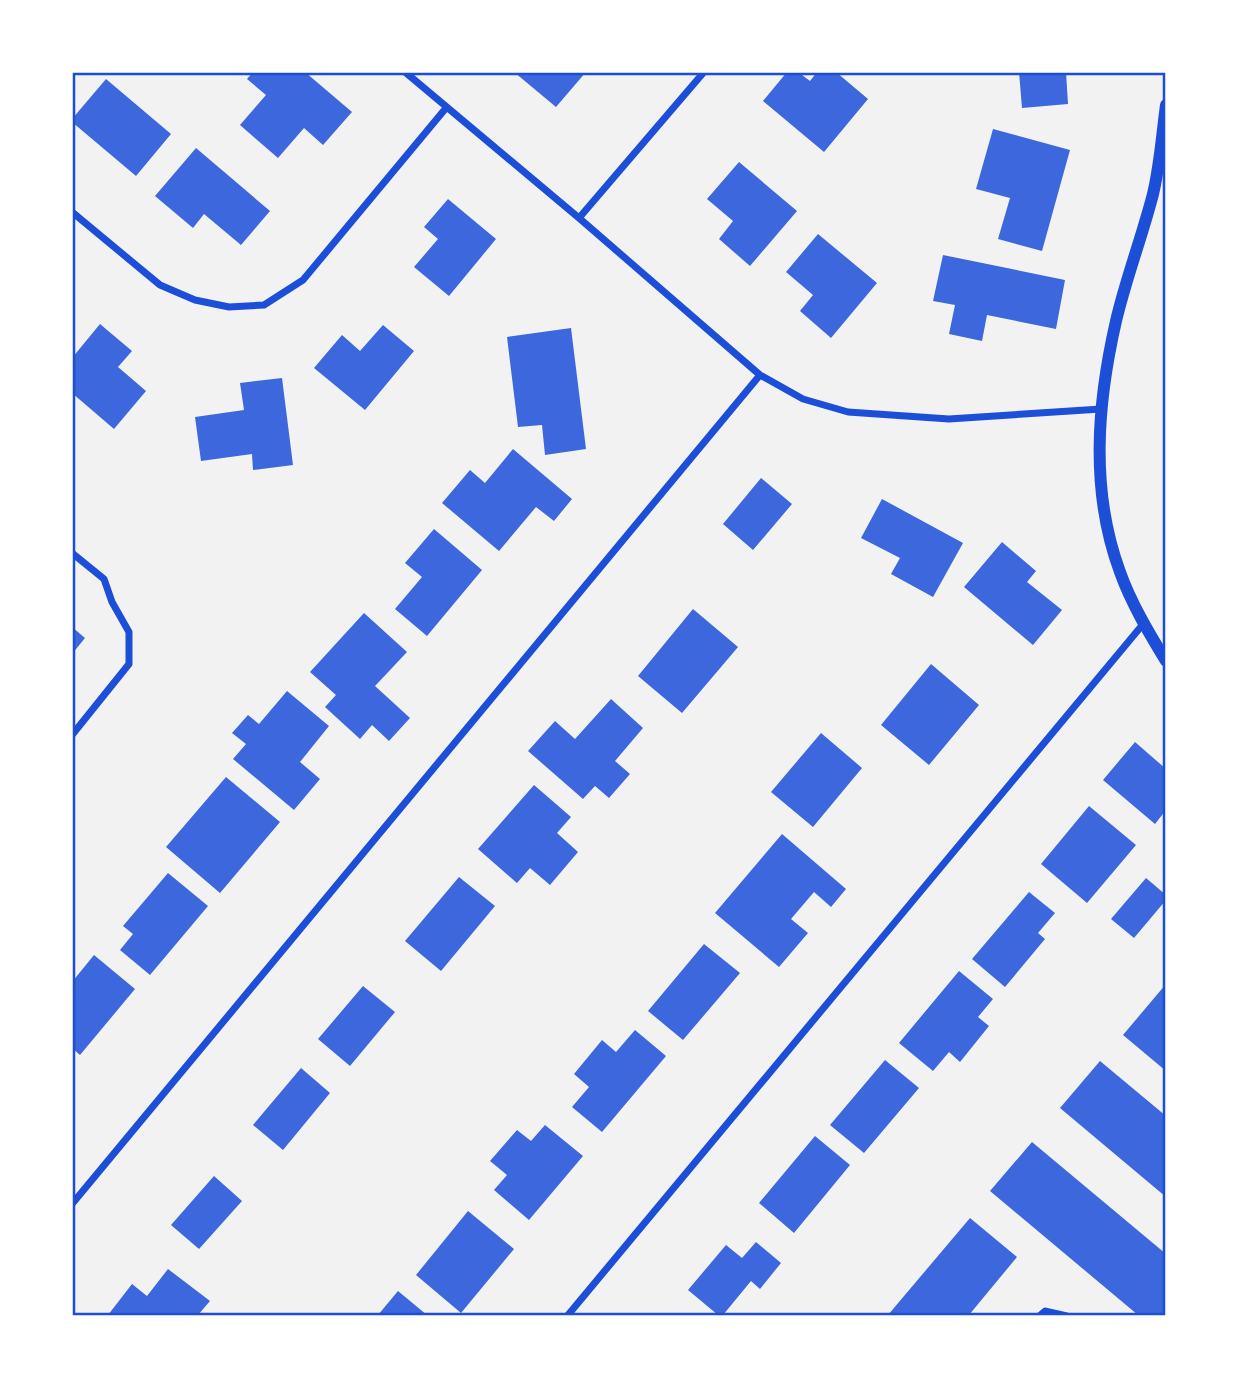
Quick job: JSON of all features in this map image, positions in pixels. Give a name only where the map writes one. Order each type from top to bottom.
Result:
[{"type":"street","points":[[405,72],[760,375],[803,399],[848,412],[949,419],[1101,409]]},
{"type":"street","points":[[579,218],[704,72]]},
{"type":"street","points":[[1166,105],[1154,192],[1116,321],[1101,409],[1099,477],[1104,517],[1120,572],[1166,661]]},
{"type":"street","points":[[72,212],[160,285],[195,300],[229,307],[264,305],[303,280],[446,108]]},
{"type":"street","points":[[72,1203],[760,375]]},
{"type":"street","points":[[72,553],[104,579],[112,601],[129,632],[129,664],[72,735]]},
{"type":"street","points":[[568,1315],[1144,623]]},
{"type":"lane","points":[[1039,1315],[1045,1310],[1068,1315]]},
{"type":"building","points":[[253,72],[305,72],[352,112],[323,145],[304,128],[278,158],[240,125],[266,95],[247,79]]},
{"type":"building","points":[[514,72],[586,72],[556,107]]},
{"type":"building","points":[[787,72],[798,72],[810,81],[817,72],[836,72],[868,99],[824,152],[763,101]]},
{"type":"building","points":[[1019,72],[1066,72],[1068,104],[1022,108]]},
{"type":"building","points":[[106,79],[171,134],[136,176],[72,122]]},
{"type":"building","points":[[993,129],[1070,150],[1042,251],[998,239],[1010,198],[976,189]]},
{"type":"building","points":[[196,148],[270,211],[241,245],[204,214],[193,228],[155,196]]},
{"type":"building","points":[[739,162],[797,211],[750,266],[719,239],[733,221],[707,199]]},
{"type":"building","points":[[448,199],[496,239],[449,296],[414,267],[438,239],[424,227]]},
{"type":"building","points":[[818,234],[877,283],[831,338],[800,311],[813,295],[786,272]]},
{"type":"building","points":[[943,255],[1065,280],[1056,329],[987,315],[982,341],[949,334],[955,305],[933,301]]},
{"type":"building","points":[[100,324],[132,351],[118,367],[146,391],[114,429],[72,393],[72,358]]},
{"type":"building","points":[[383,325],[414,351],[365,410],[314,368],[342,335],[360,351]]},
{"type":"building","points":[[571,328],[586,449],[545,455],[542,425],[518,427],[507,337]]},
{"type":"building","points":[[282,378],[293,465],[253,470],[252,454],[201,461],[195,417],[244,410],[240,383]]},
{"type":"building","points":[[513,449],[572,499],[554,521],[536,507],[499,551],[442,503],[470,470],[485,483]]},
{"type":"building","points":[[761,478],[792,504],[753,550],[723,524]]},
{"type":"building","points":[[882,499],[963,543],[933,597],[891,574],[900,558],[861,538]]},
{"type":"building","points":[[434,529],[482,570],[427,636],[395,609],[422,577],[405,563]]},
{"type":"building","points":[[1002,542],[1036,571],[1027,582],[1062,610],[1033,645],[964,587]]},
{"type":"building","points":[[693,609],[738,647],[682,713],[638,676]]},
{"type":"building","points":[[364,613],[407,652],[375,686],[410,718],[389,741],[372,725],[360,739],[325,707],[336,695],[310,672]]},
{"type":"building","points":[[72,627],[85,638],[72,654]]},
{"type":"building","points":[[931,664],[979,705],[929,765],[881,725]]},
{"type":"building","points":[[287,691],[329,726],[300,762],[320,779],[294,810],[233,759],[246,744],[232,733],[248,715],[259,724]]},
{"type":"building","points":[[611,699],[643,728],[615,761],[630,774],[609,798],[595,786],[583,799],[528,751],[555,721],[575,739]]},
{"type":"building","points":[[821,733],[862,768],[813,827],[771,792]]},
{"type":"building","points":[[1135,742],[1166,769],[1166,810],[1155,824],[1103,780]]},
{"type":"building","points":[[226,777],[280,822],[220,893],[166,847]]},
{"type":"building","points":[[534,785],[571,817],[557,833],[578,852],[550,885],[530,868],[517,883],[478,849]]},
{"type":"building","points":[[1089,806],[1136,845],[1087,903],[1041,864]]},
{"type":"building","points":[[782,834],[846,889],[831,907],[814,892],[791,919],[808,933],[779,967],[715,913]]},
{"type":"building","points":[[168,873],[208,906],[150,975],[120,950],[133,934],[123,926]]},
{"type":"building","points":[[459,877],[495,906],[441,971],[405,941]]},
{"type":"building","points":[[1146,878],[1166,895],[1166,900],[1134,938],[1111,919]]},
{"type":"building","points":[[1029,892],[1055,913],[1038,933],[1045,939],[1005,987],[972,959]]},
{"type":"building","points":[[704,944],[740,973],[683,1040],[648,1011]]},
{"type":"building","points":[[94,955],[135,989],[80,1055],[72,1048],[72,982]]},
{"type":"building","points":[[959,971],[993,999],[978,1017],[989,1026],[960,1062],[949,1052],[933,1071],[899,1043]]},
{"type":"building","points":[[1166,984],[1166,1071],[1123,1035]]},
{"type":"building","points":[[363,986],[395,1012],[350,1066],[318,1039]]},
{"type":"building","points":[[635,1030],[666,1056],[602,1132],[572,1107],[589,1087],[574,1074],[602,1040],[616,1052]]},
{"type":"building","points":[[885,1060],[919,1088],[864,1153],[830,1125]]},
{"type":"building","points":[[1100,1061],[1166,1116],[1166,1197],[1060,1108]]},
{"type":"building","points":[[301,1068],[330,1093],[283,1150],[253,1125]]},
{"type":"building","points":[[545,1125],[583,1156],[529,1220],[494,1190],[507,1175],[490,1161],[517,1130],[531,1141]]},
{"type":"building","points":[[815,1136],[850,1165],[794,1233],[759,1203]]},
{"type":"building","points":[[1032,1142],[1166,1254],[1166,1315],[1138,1315],[990,1191]]},
{"type":"building","points":[[214,1176],[242,1201],[199,1249],[171,1225]]},
{"type":"building","points":[[468,1211],[514,1249],[461,1313],[416,1275]]},
{"type":"building","points":[[970,1218],[1017,1257],[969,1315],[888,1315]]},
{"type":"building","points":[[756,1242],[781,1263],[760,1289],[751,1281],[723,1315],[718,1315],[688,1290],[726,1245],[742,1258]]},
{"type":"building","points":[[168,1269],[210,1301],[198,1315],[108,1315],[132,1284],[147,1296]]},
{"type":"building","points":[[398,1291],[427,1315],[378,1315]]}]
